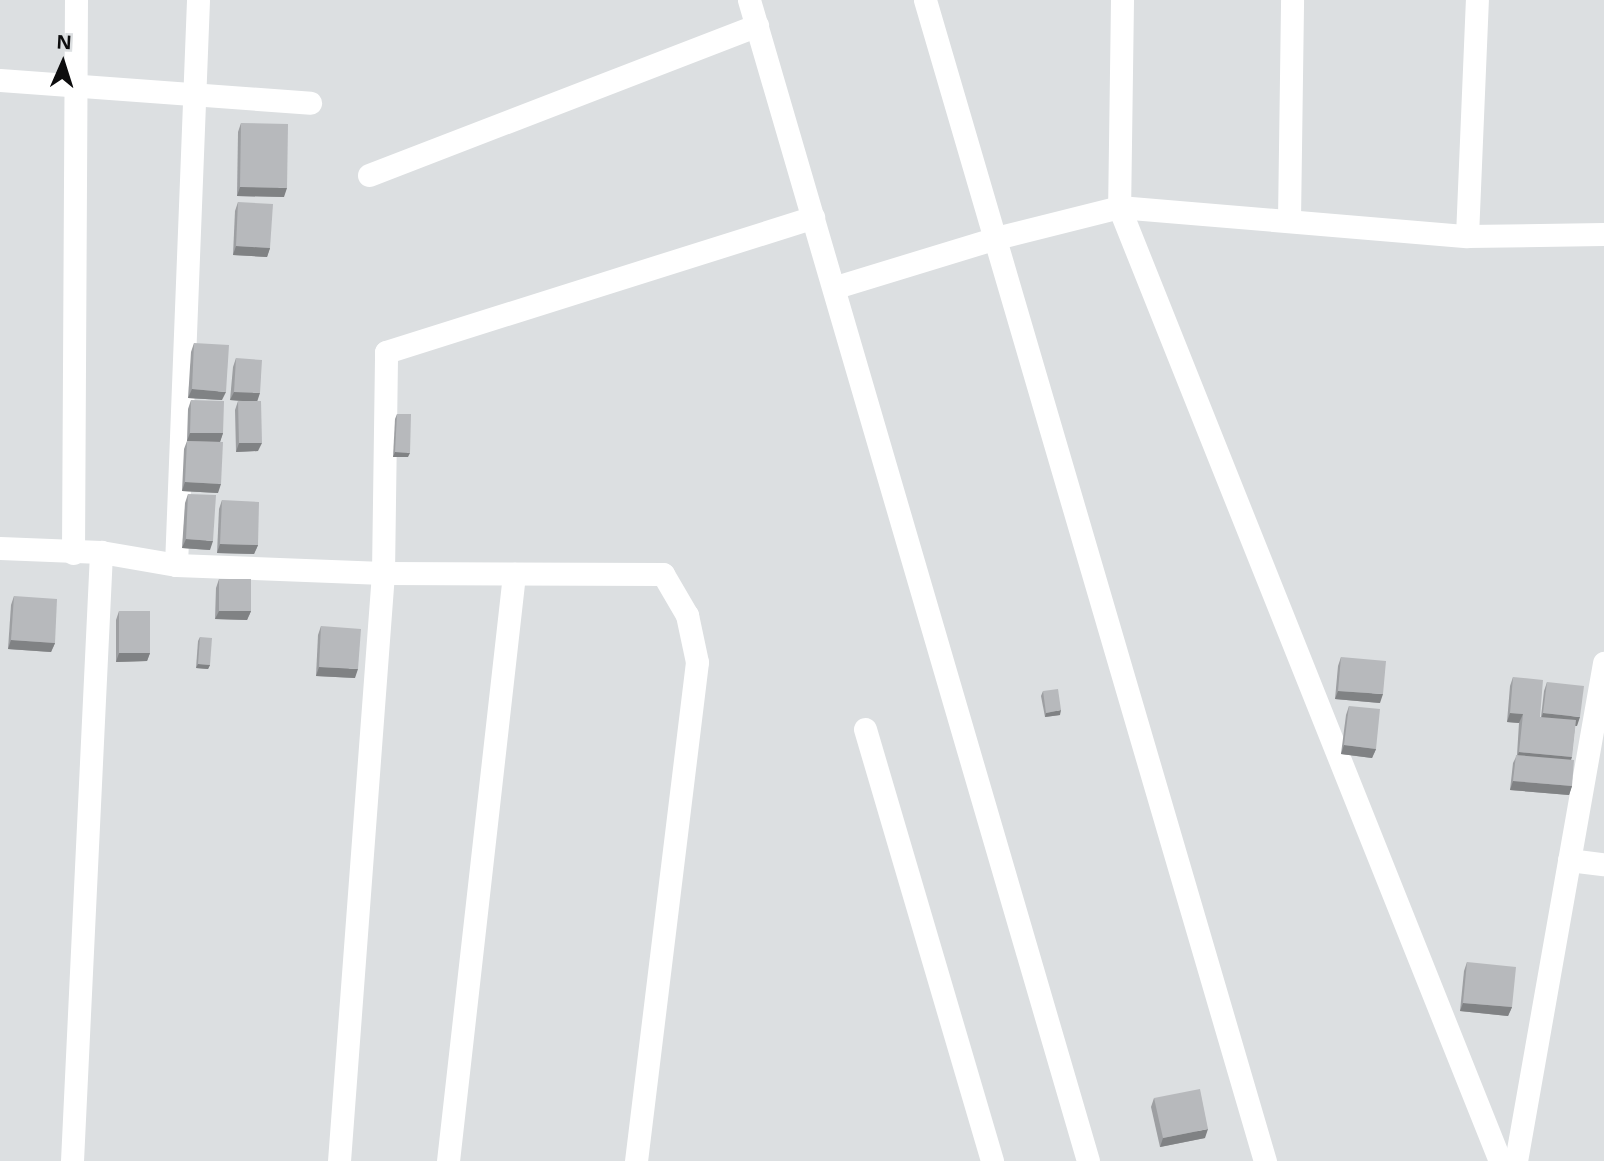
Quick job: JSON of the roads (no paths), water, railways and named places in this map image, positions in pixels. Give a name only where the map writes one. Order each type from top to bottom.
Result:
[{"type":"street","points":[[73,553],[76,0]]},
{"type":"street","points":[[176,565],[197,95],[198,0]]},
{"type":"street","points":[[749,0],[836,288],[1088,1161]]},
{"type":"street","points":[[925,0],[1265,1161]]},
{"type":"street","points":[[1122,0],[1119,207],[1500,1161]]},
{"type":"street","points":[[1289,220],[1292,0]]},
{"type":"street","points":[[1467,236],[1477,0]]},
{"type":"street","points":[[369,175],[757,25]]},
{"type":"street","points":[[0,80],[310,103]]},
{"type":"street","points":[[836,288],[996,238],[1119,207],[1467,236],[1604,234]]},
{"type":"street","points":[[339,1161],[383,573],[386,352],[813,217]]},
{"type":"street","points":[[0,548],[73,553],[101,552],[176,565],[383,573],[663,574],[687,615],[697,662],[636,1161]]},
{"type":"street","points":[[72,1161],[101,552]]},
{"type":"street","points":[[448,1161],[514,574]]},
{"type":"street","points":[[1516,1161],[1604,663]]},
{"type":"street","points":[[865,729],[992,1161]]},
{"type":"street","points":[[1569,860],[1604,864]]}]
